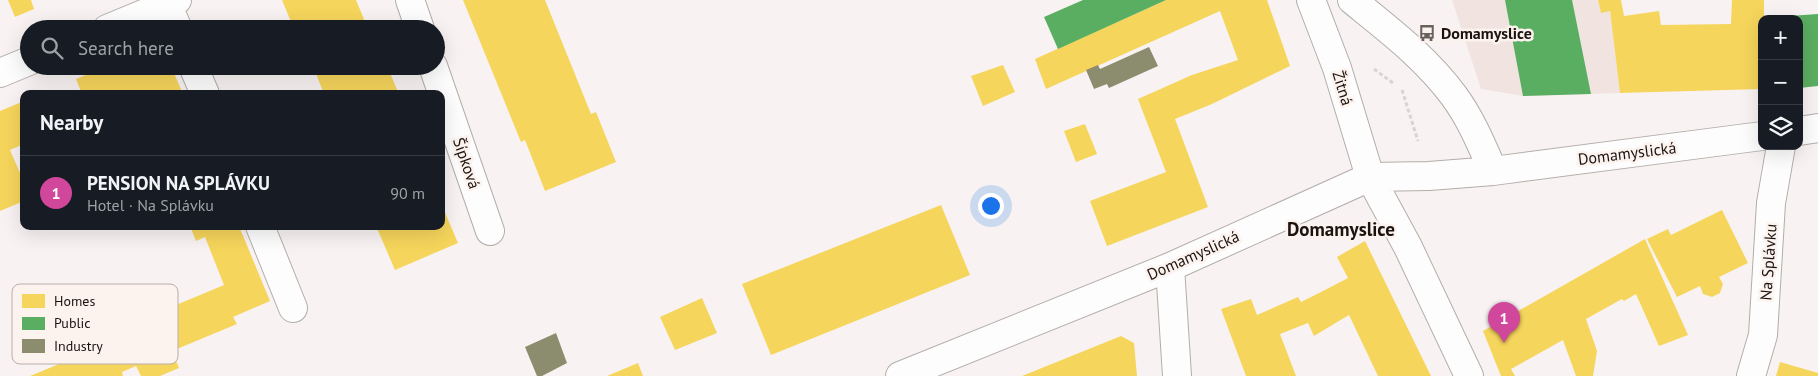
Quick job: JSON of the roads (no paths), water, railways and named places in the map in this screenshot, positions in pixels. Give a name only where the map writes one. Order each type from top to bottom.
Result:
[{"type":"street","points":[[410,0],[417,20]]},
{"type":"street","points":[[1352,0],[1407,44],[1429,65],[1455,97],[1476,134],[1493,171]]},
{"type":"street","name":"Žitná","points":[[1315,1],[1338,68],[1370,177]]},
{"type":"street","points":[[129,20],[172,2],[176,20]]},
{"type":"street","points":[[0,73],[20,65]]},
{"type":"street","points":[[197,75],[202,90]]},
{"type":"street","name":"Šípková","points":[[436,75],[441,90]]},
{"type":"street","name":"Šípková","points":[[445,101],[490,231]]},
{"type":"street","points":[[1803,130],[1818,128]]},
{"type":"street","name":"Domamyslická","points":[[900,376],[1170,267],[1370,177],[1429,176],[1493,171],[1758,137]]},
{"type":"street","name":"Na Splávku","points":[[1750,376],[1763,334],[1771,203],[1780,150]]},
{"type":"street","points":[[1370,177],[1408,247],[1469,376]]},
{"type":"street","points":[[262,230],[294,308]]},
{"type":"street","points":[[1170,267],[1177,376]]},
{"type":"place","name":"Domamyslice","points":[[1427,33]]},
{"type":"place","name":"PENSION NA SPLÁVKU","points":[[1504,343]]},
{"type":"district","name":"Domamyslice","points":[[1341,229]]}]
